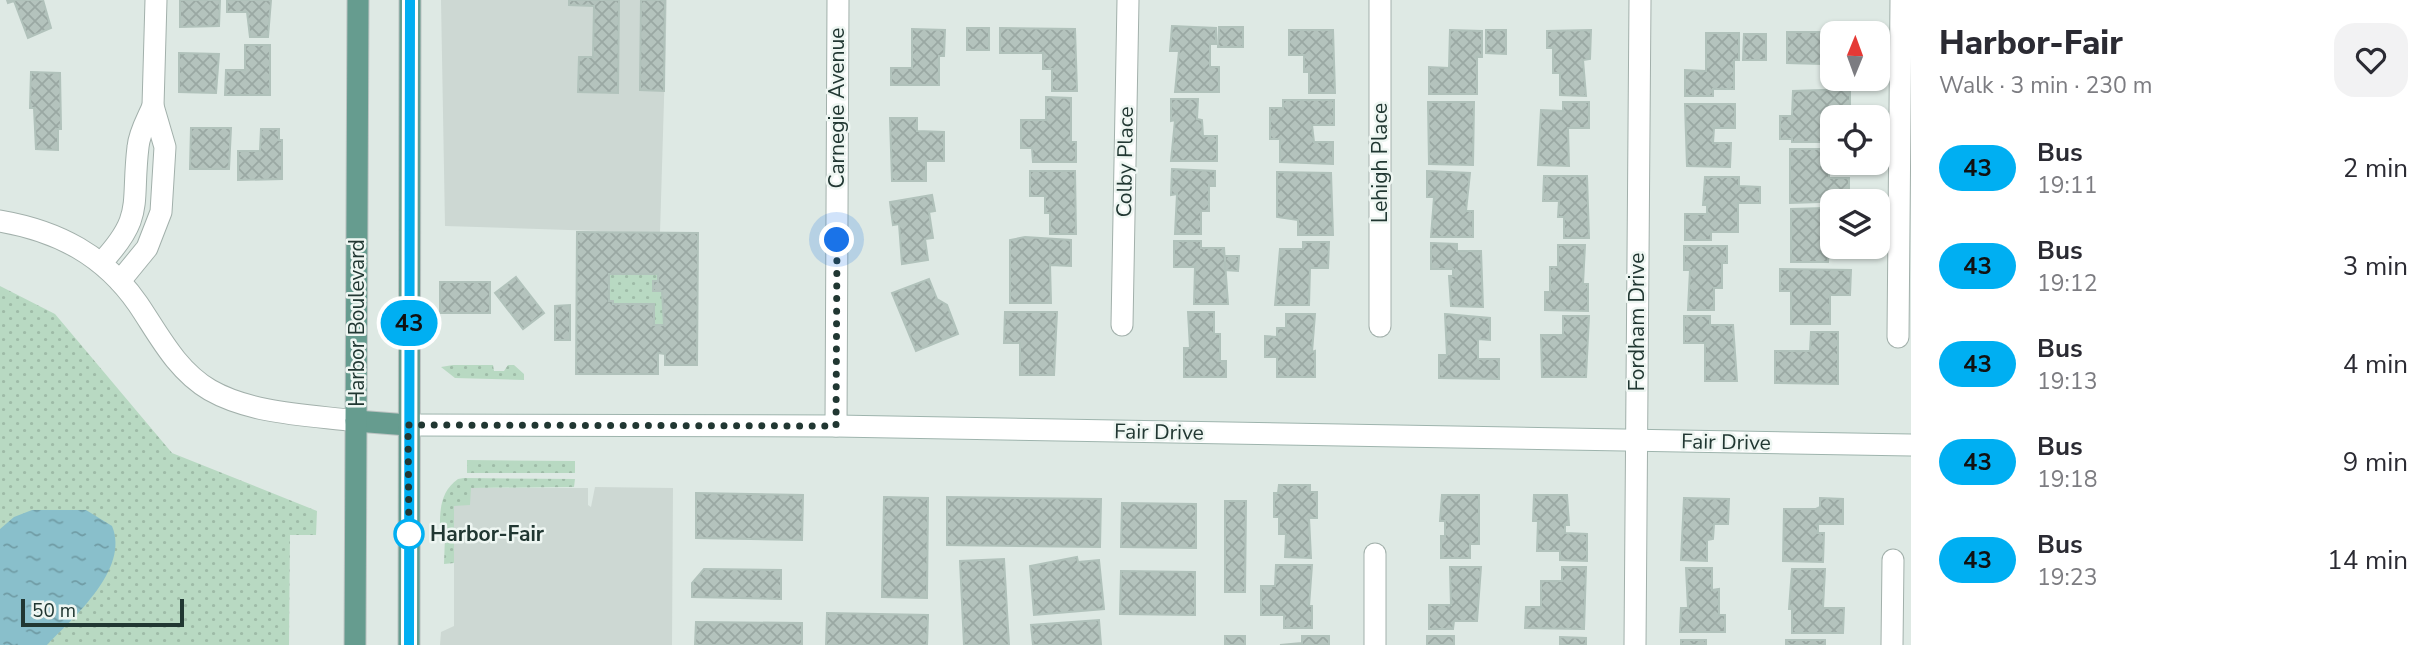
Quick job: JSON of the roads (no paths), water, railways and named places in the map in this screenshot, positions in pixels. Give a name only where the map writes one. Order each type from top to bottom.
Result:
[{"type":"main road","name":"Harbor Boulevard","points":[[355,645],[358,0]]},
{"type":"main road","points":[[409,645],[410,0]]},
{"type":"main road","points":[[356,421],[408,425]]},
{"type":"street","points":[[120,281],[147,248],[157,228],[164,178],[165,147],[153,106],[156,0]]},
{"type":"street","name":"Carnegie Avenue","points":[[836,426],[838,0]]},
{"type":"street","name":"Colby Place","points":[[1122,325],[1128,0]]},
{"type":"street","name":"Lehigh Place","points":[[1380,0],[1380,326]]},
{"type":"street","name":"Fordham Drive","points":[[1635,645],[1640,0]]},
{"type":"street","points":[[1898,337],[1901,0]]},
{"type":"street","points":[[101,263],[121,242],[134,217],[138,144],[153,106]]},
{"type":"street","points":[[137,176],[150,172],[164,178]]},
{"type":"street","points":[[0,221],[47,232],[92,254],[120,281],[175,359],[210,390],[258,407],[356,421]]},
{"type":"street","name":"Fair Drive","points":[[408,425],[836,426],[1911,445]]},
{"type":"street","points":[[1375,554],[1375,645]]},
{"type":"street","points":[[1892,560],[1892,645]]},
{"type":"water","points":[[32,510],[86,510],[112,526],[115,542],[113,559],[96,591],[47,645],[0,645],[0,529],[14,517]]},
{"type":"place","name":"Harbor-Fair","points":[[409,534]]}]
